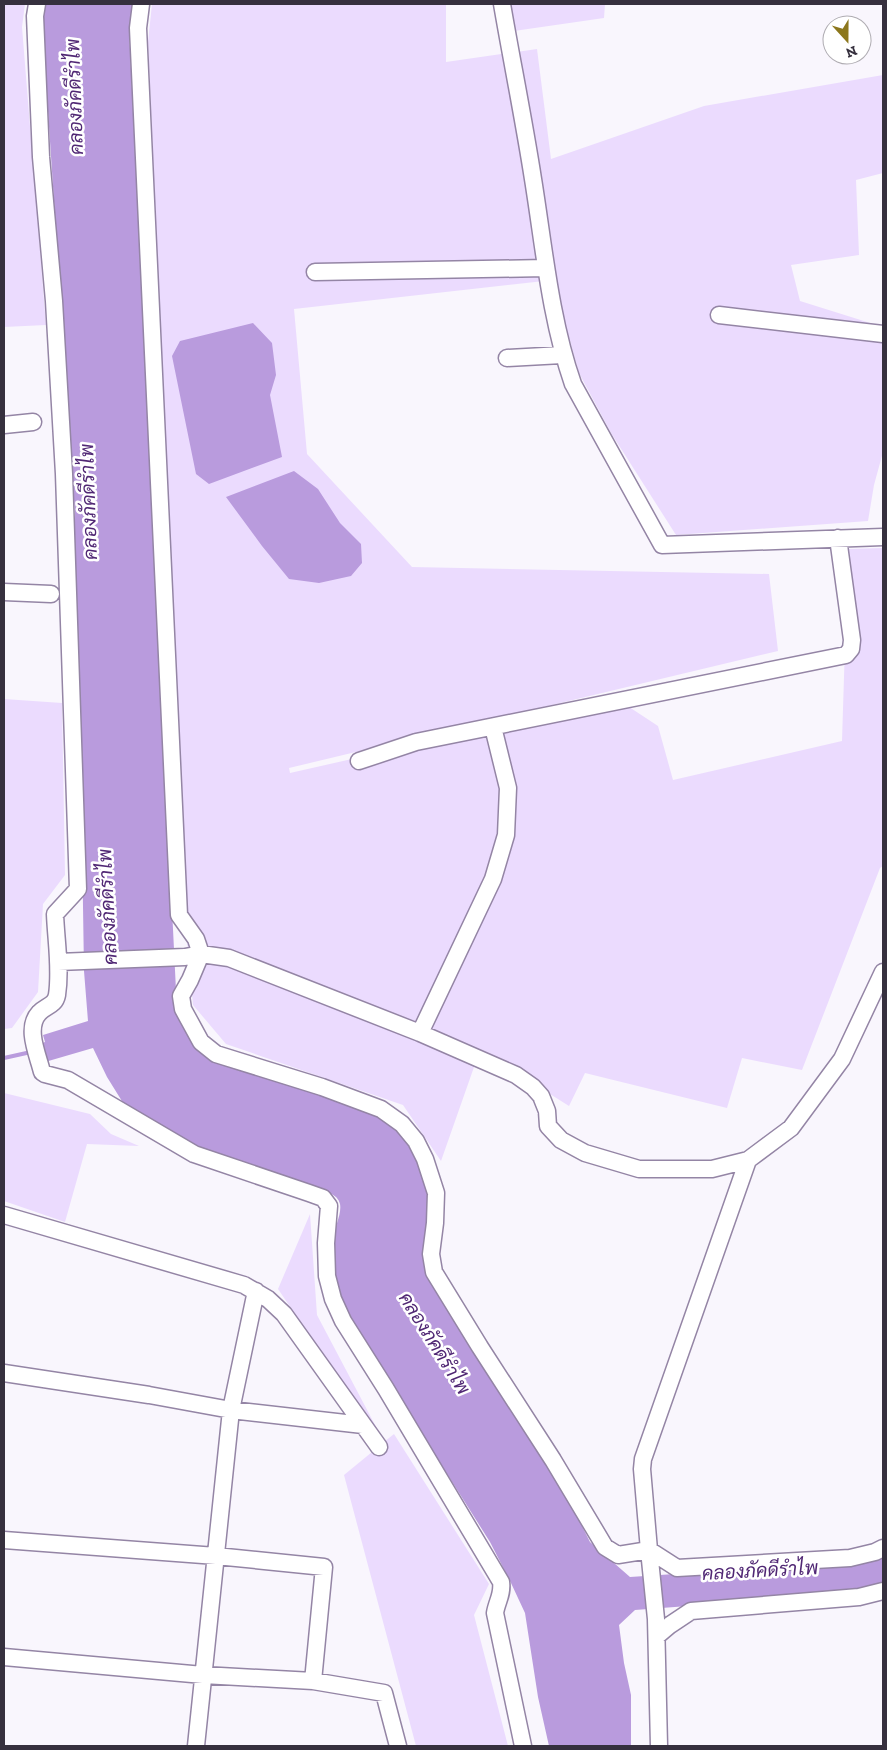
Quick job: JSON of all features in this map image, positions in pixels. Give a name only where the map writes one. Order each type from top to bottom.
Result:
[{"type":"street","points":[[37,4],[41,157],[54,300],[64,474],[78,889],[55,914],[65,962],[55,1001],[38,1013],[31,1028],[40,1066],[43,1073],[68,1080],[194,1154],[323,1198],[328,1206],[327,1276],[333,1299],[343,1321],[386,1389],[501,1582],[502,1589],[495,1613],[523,1746]]},
{"type":"street","points":[[141,4],[138,38],[179,915],[196,940],[190,980],[181,996],[183,1010],[201,1042],[216,1054],[322,1087],[381,1108],[402,1124],[416,1141],[426,1159],[436,1193],[431,1254],[434,1272],[553,1460],[605,1548],[618,1555],[650,1555],[678,1568],[850,1558],[875,1552],[883,1548]]},
{"type":"street","points":[[502,4],[562,355],[572,384],[662,546],[883,537]]},
{"type":"street","points":[[315,272],[546,268]]},
{"type":"street","points":[[719,315],[883,334]]},
{"type":"street","points":[[507,358],[562,355]]},
{"type":"street","points":[[4,425],[33,422]]},
{"type":"street","points":[[358,761],[416,742],[846,655],[851,649],[852,640],[838,538]]},
{"type":"street","points":[[4,592],[51,594]]},
{"type":"street","points":[[420,1032],[493,880],[506,834],[508,788],[493,727]]},
{"type":"street","points":[[65,962],[193,955],[229,958],[420,1032],[516,1075],[533,1086],[541,1096],[547,1111],[548,1126],[561,1140],[585,1153],[639,1169],[712,1170],[748,1160],[790,1128],[842,1059],[883,972]]},
{"type":"street","points":[[659,1746],[657,1636],[642,1469],[644,1454],[748,1160]]},
{"type":"street","points":[[4,1215],[256,1291],[284,1314],[379,1446]]},
{"type":"street","points":[[196,1746],[231,1410],[256,1291]]},
{"type":"street","points":[[4,1373],[149,1395],[231,1410],[364,1425]]},
{"type":"street","points":[[4,1540],[216,1556],[324,1567],[313,1682]]},
{"type":"street","points":[[657,1636],[670,1624],[691,1611],[859,1598],[883,1591]]},
{"type":"street","points":[[4,1657],[203,1675],[313,1682],[384,1693],[398,1746]]},
{"type":"shaded area","points":[[4,4],[25,4],[22,27],[46,325],[4,327]]},
{"type":"shaded area","points":[[152,4],[446,4],[446,62],[537,49],[551,159],[704,106],[883,75],[883,173],[856,180],[859,255],[791,265],[800,301],[883,327],[883,452],[874,485],[868,521],[676,535],[611,433],[579,373],[553,280],[294,309],[307,454],[412,567],[769,574],[778,651],[289,768],[290,773],[617,699],[658,726],[673,780],[842,741],[848,549],[883,548],[883,866],[880,868],[802,1070],[742,1058],[727,1108],[585,1073],[569,1106],[480,1050],[441,1161],[403,1105],[226,1044],[193,1005],[187,942],[148,42]]},
{"type":"shaded area","points":[[507,4],[605,4],[604,18],[514,31]]},
{"type":"shaded area","points":[[4,699],[62,703],[65,875],[43,904],[38,992],[12,1028],[4,1029]]},
{"type":"shaded area","points":[[4,1093],[90,1114],[111,1134],[139,1146],[87,1144],[65,1222],[4,1201]]},
{"type":"shaded area","points":[[310,1214],[317,1315],[384,1442],[394,1434],[489,1584],[474,1615],[508,1746],[416,1746],[344,1475],[383,1443],[278,1289]]},
{"type":"water","name":"คลองภัคดีรำไพ","points":[[45,4],[134,4],[129,28],[177,1011],[187,1035],[207,1053],[392,1121],[417,1150],[433,1200],[424,1252],[425,1268],[558,1478],[590,1542],[630,1577],[856,1562],[883,1554],[883,1586],[858,1593],[635,1610],[619,1625],[631,1695],[631,1746],[549,1746],[538,1697],[525,1613],[490,1542],[352,1323],[343,1303],[337,1282],[333,1249],[334,1234],[340,1208],[337,1198],[319,1189],[194,1149],[125,1106],[107,1077],[93,1048],[45,1062],[40,1044],[45,1042],[43,1035],[88,1021],[84,971],[82,842],[71,631],[75,514],[42,22]]},
{"type":"water","points":[[253,323],[272,343],[276,375],[270,395],[282,457],[209,484],[196,474],[172,356],[180,341]]},
{"type":"water","points":[[294,471],[318,489],[340,523],[361,544],[362,563],[351,576],[319,583],[289,579],[226,497]]},
{"type":"waterway","points":[[4,1058],[31,1052]]}]
